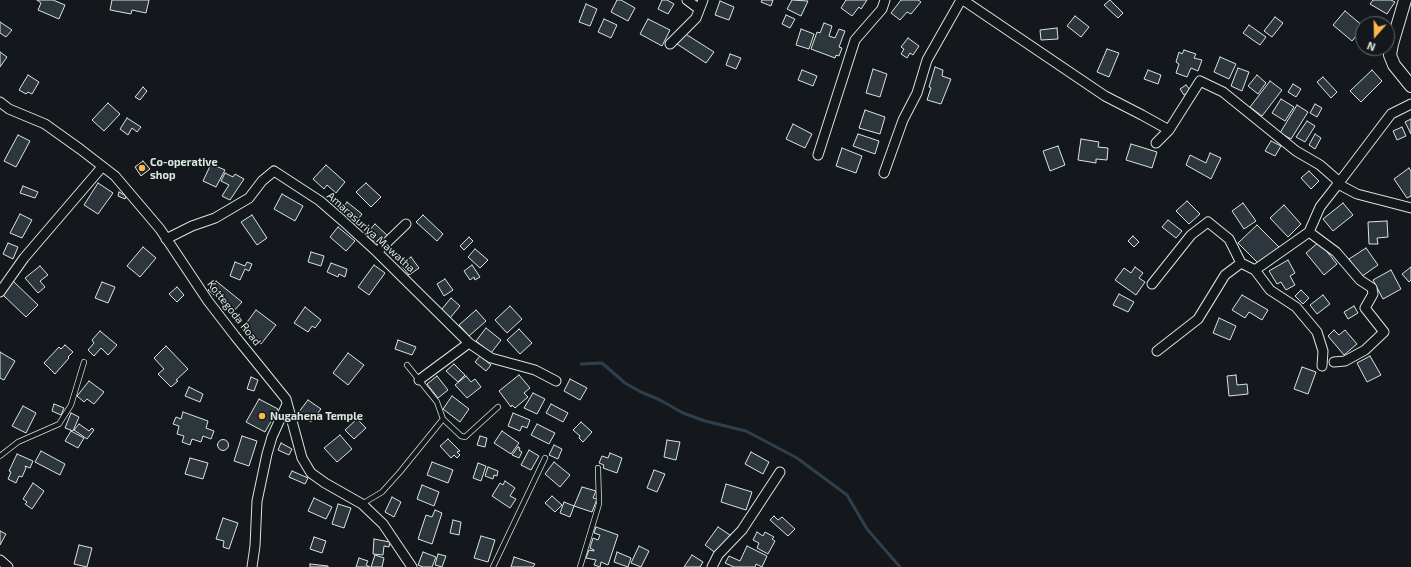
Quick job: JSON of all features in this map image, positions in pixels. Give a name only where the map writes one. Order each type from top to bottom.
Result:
[{"type":"street","points":[[687,0],[699,9]]},
{"type":"street","points":[[670,44],[696,18],[703,0]]},
{"type":"street","points":[[818,155],[855,40],[882,9],[885,0]]},
{"type":"street","points":[[884,173],[903,120],[918,93],[927,60],[962,0],[1105,96],[1169,130]]},
{"type":"street","points":[[1405,0],[1390,55],[1394,65],[1411,86]]},
{"type":"street","points":[[1156,143],[1169,130],[1200,81],[1223,92],[1296,151],[1320,165],[1336,179],[1338,184],[1357,194],[1411,208]]},
{"type":"street","name":"Kottegoda Road","points":[[0,102],[9,109],[45,124],[80,148],[115,176],[160,229],[208,301],[286,399],[302,458],[311,473],[325,483],[362,504],[383,524],[412,567]]},
{"type":"street","points":[[1255,270],[1309,232],[1320,207],[1391,114],[1411,104]]},
{"type":"street","points":[[0,292],[24,258],[102,167]]},
{"type":"street","name":"Amarasuriya Mawatha","points":[[166,239],[192,226],[215,218],[249,198],[262,181],[274,171],[320,201],[343,220],[378,252],[469,343],[491,358],[535,370],[556,382]]},
{"type":"street","points":[[1152,284],[1190,235],[1208,222],[1229,239],[1241,263],[1255,270],[1270,290],[1296,307],[1317,332],[1323,351],[1322,366]]},
{"type":"street","points":[[378,252],[406,224]]},
{"type":"street","points":[[1309,232],[1336,252],[1360,280],[1372,288],[1374,294],[1366,308],[1384,332],[1366,350],[1345,361],[1334,362]]},
{"type":"street","points":[[1157,351],[1198,319],[1225,275],[1241,263]]},
{"type":"street","points":[[419,380],[469,343]]},
{"type":"street","points":[[252,567],[255,546],[257,501],[267,454],[272,436],[287,404]]},
{"type":"street","points":[[712,567],[718,555],[742,530],[780,472]]},
{"type":"lane","points":[[0,456],[18,442],[59,424],[71,405],[84,362]]},
{"type":"lane","points":[[407,365],[437,402],[443,419],[462,436],[465,437],[498,408]]},
{"type":"lane","points":[[362,504],[382,492],[443,419]]},
{"type":"lane","points":[[493,567],[545,458]]},
{"type":"lane","points":[[580,567],[599,504],[598,468]]},
{"type":"building","points":[[37,0],[53,0],[65,5],[59,19],[38,10],[41,3]]},
{"type":"building","points":[[112,0],[149,0],[146,13],[132,10],[131,14],[110,10]]},
{"type":"building","points":[[617,0],[621,0],[635,8],[628,21],[611,12]]},
{"type":"building","points":[[662,0],[667,0],[674,4],[668,14],[658,9]]},
{"type":"building","points":[[762,0],[773,0],[771,6],[761,2]]},
{"type":"building","points":[[792,0],[808,1],[801,16],[787,9]]},
{"type":"building","points":[[846,0],[867,0],[861,9],[859,7],[852,16],[841,8]]},
{"type":"building","points":[[901,0],[918,0],[921,2],[911,14],[907,12],[900,20],[891,13]]},
{"type":"building","points":[[1110,0],[1123,13],[1118,18],[1104,5]]},
{"type":"building","points":[[1373,0],[1391,0],[1395,2],[1387,14],[1370,4]]},
{"type":"building","points":[[720,1],[734,7],[729,20],[715,15]]},
{"type":"building","points":[[586,4],[597,9],[590,26],[579,22]]},
{"type":"building","points":[[1345,11],[1355,19],[1355,37],[1352,41],[1333,25]]},
{"type":"building","points":[[786,15],[795,19],[790,28],[782,24]]},
{"type":"building","points":[[1075,16],[1089,27],[1081,37],[1067,26]]},
{"type":"building","points":[[1275,17],[1283,23],[1272,37],[1264,31]]},
{"type":"building","points":[[604,19],[617,25],[611,38],[598,32]]},
{"type":"building","points":[[648,19],[670,30],[662,46],[640,34]]},
{"type":"building","points":[[0,22],[12,30],[6,37],[0,33]]},
{"type":"building","points":[[824,23],[832,26],[829,36],[835,38],[839,29],[845,31],[839,47],[842,48],[839,56],[836,55],[835,58],[811,49],[817,32],[820,33]]},
{"type":"building","points":[[1249,25],[1266,37],[1260,45],[1243,33]]},
{"type":"building","points":[[1057,28],[1058,39],[1041,40],[1040,30]]},
{"type":"building","points":[[801,29],[814,34],[809,49],[796,45]]},
{"type":"building","points":[[684,33],[714,52],[706,63],[677,44]]},
{"type":"building","points":[[908,38],[919,46],[913,55],[910,53],[907,58],[901,54],[904,49],[901,47]]},
{"type":"building","points":[[1107,49],[1119,53],[1109,77],[1097,72]]},
{"type":"building","points":[[1184,50],[1196,54],[1194,58],[1202,60],[1198,71],[1191,68],[1187,77],[1176,73],[1179,64],[1176,62],[1179,52],[1182,54]]},
{"type":"building","points":[[0,52],[7,57],[0,67]]},
{"type":"building","points":[[730,54],[741,58],[736,69],[726,65]]},
{"type":"building","points":[[1220,57],[1236,64],[1229,79],[1214,72]]},
{"type":"building","points":[[935,67],[943,70],[942,76],[951,79],[941,104],[927,100]]},
{"type":"building","points":[[1238,68],[1249,72],[1242,91],[1231,86]]},
{"type":"building","points":[[873,69],[887,74],[880,97],[866,93]]},
{"type":"building","points":[[802,70],[817,76],[813,86],[798,80]]},
{"type":"building","points":[[1148,70],[1161,75],[1158,84],[1144,79]]},
{"type":"building","points":[[1372,70],[1382,81],[1361,102],[1350,91]]},
{"type":"building","points":[[28,75],[39,82],[32,94],[28,92],[26,94],[19,90]]},
{"type":"building","points":[[1257,75],[1266,83],[1258,94],[1248,86]]},
{"type":"building","points":[[1323,77],[1337,92],[1331,98],[1317,82]]},
{"type":"building","points":[[1270,81],[1282,90],[1262,116],[1250,107]]},
{"type":"building","points":[[1293,84],[1301,89],[1296,97],[1288,92]]},
{"type":"building","points":[[1186,85],[1191,91],[1184,95],[1180,89]]},
{"type":"building","points":[[143,87],[147,91],[140,100],[135,97]]},
{"type":"building","points":[[1281,99],[1294,107],[1285,121],[1272,113]]},
{"type":"building","points":[[108,103],[120,114],[104,131],[92,120]]},
{"type":"building","points":[[1315,104],[1322,108],[1317,117],[1310,113]]},
{"type":"building","points":[[1297,105],[1308,112],[1291,139],[1280,133]]},
{"type":"building","points":[[865,110],[885,117],[880,134],[859,128]]},
{"type":"building","points":[[127,118],[141,127],[137,132],[132,128],[128,135],[120,129]]},
{"type":"building","points":[[1411,119],[1411,134],[1405,122]]},
{"type":"building","points":[[1307,121],[1315,126],[1305,142],[1296,137]]},
{"type":"building","points":[[793,124],[812,134],[805,148],[786,139]]},
{"type":"building","points":[[1402,127],[1406,136],[1397,140],[1393,131]]},
{"type":"building","points":[[858,134],[879,141],[875,154],[853,146]]},
{"type":"building","points":[[1315,134],[1321,138],[1315,149],[1309,145]]},
{"type":"building","points":[[18,135],[30,141],[16,167],[4,161]]},
{"type":"building","points":[[1081,139],[1099,142],[1098,147],[1108,148],[1107,160],[1096,159],[1096,163],[1078,160]]},
{"type":"building","points":[[1271,141],[1281,146],[1275,156],[1265,151]]},
{"type":"building","points":[[1131,144],[1157,152],[1152,168],[1126,160]]},
{"type":"building","points":[[1058,146],[1065,165],[1050,171],[1043,151]]},
{"type":"building","points":[[842,148],[862,156],[856,173],[836,166]]},
{"type":"building","points":[[1210,153],[1221,158],[1211,179],[1186,165],[1190,155],[1206,163]]},
{"type":"building","name":"Co-operative shop","points":[[143,161],[150,169],[141,176],[135,167]]},
{"type":"building","points":[[211,164],[225,170],[216,187],[203,181]]},
{"type":"building","points":[[326,165],[345,182],[336,193],[327,185],[324,189],[313,179]]},
{"type":"building","points":[[1409,168],[1411,171],[1411,196],[1407,198],[1394,179]]},
{"type":"building","points":[[1309,171],[1319,181],[1311,189],[1301,178]]},
{"type":"building","points":[[225,173],[233,177],[235,174],[244,179],[230,200],[222,196],[229,185],[221,181]]},
{"type":"building","points":[[98,183],[113,193],[98,214],[84,205]]},
{"type":"building","points":[[366,183],[381,197],[371,207],[356,192]]},
{"type":"building","points":[[23,186],[38,192],[35,198],[20,193]]},
{"type":"building","points":[[119,192],[126,196],[125,199],[118,196]]},
{"type":"building","points":[[282,194],[303,206],[295,221],[274,209]]},
{"type":"building","points":[[1187,201],[1200,214],[1189,224],[1176,211]]},
{"type":"building","points":[[347,202],[362,214],[354,225],[339,214]]},
{"type":"building","points":[[1243,203],[1256,221],[1244,229],[1232,211]]},
{"type":"building","points":[[1343,203],[1353,215],[1333,231],[1323,219]]},
{"type":"building","points":[[1284,205],[1301,224],[1288,237],[1270,218]]},
{"type":"building","points":[[20,214],[32,220],[22,238],[10,233]]},
{"type":"building","points":[[252,215],[267,238],[257,245],[241,222]]},
{"type":"building","points":[[423,215],[443,234],[437,241],[416,222]]},
{"type":"building","points":[[1168,220],[1182,231],[1176,238],[1162,227]]},
{"type":"building","points":[[1387,221],[1388,237],[1377,238],[1378,244],[1369,244],[1368,222]]},
{"type":"building","points":[[375,224],[389,237],[380,247],[366,234]]},
{"type":"building","points":[[1257,225],[1279,247],[1260,265],[1238,243]]},
{"type":"building","points":[[338,227],[355,241],[346,251],[330,237]]},
{"type":"building","points":[[1133,236],[1139,242],[1134,247],[1128,241]]},
{"type":"building","points":[[469,237],[473,241],[464,250],[460,246]]},
{"type":"building","points":[[1319,242],[1337,264],[1324,275],[1306,253]]},
{"type":"building","points":[[8,243],[18,247],[13,259],[3,254]]},
{"type":"building","points":[[143,247],[156,258],[140,277],[127,266]]},
{"type":"building","points":[[1366,248],[1378,265],[1361,277],[1349,259]]},
{"type":"building","points":[[475,249],[488,260],[480,268],[468,257]]},
{"type":"building","points":[[311,252],[324,256],[321,266],[308,262]]},
{"type":"building","points":[[411,257],[419,268],[409,275],[401,265]]},
{"type":"building","points":[[1288,260],[1295,273],[1290,276],[1295,285],[1286,290],[1281,282],[1277,284],[1269,271]]},
{"type":"building","points":[[235,262],[245,266],[247,262],[252,264],[249,271],[245,269],[240,280],[230,276]]},
{"type":"building","points":[[331,263],[347,269],[345,277],[339,274],[338,277],[327,272]]},
{"type":"building","points":[[374,265],[385,273],[369,295],[358,287]]},
{"type":"building","points":[[472,265],[480,277],[475,280],[474,277],[470,280],[464,271]]},
{"type":"building","points":[[40,266],[48,275],[40,281],[45,287],[38,293],[25,278]]},
{"type":"building","points":[[1135,267],[1143,273],[1139,278],[1145,282],[1136,295],[1115,280],[1124,268],[1131,273]]},
{"type":"building","points":[[1411,267],[1411,280],[1409,282],[1402,274]]},
{"type":"building","points":[[1391,270],[1401,289],[1383,299],[1373,280]]},
{"type":"building","points":[[445,279],[453,290],[444,296],[437,284]]},
{"type":"building","points":[[13,281],[38,305],[26,317],[1,293]]},
{"type":"building","points":[[216,281],[242,302],[232,313],[222,305],[224,303],[208,290]]},
{"type":"building","points":[[102,282],[115,287],[108,303],[95,298]]},
{"type":"building","points":[[177,287],[184,295],[177,302],[169,294]]},
{"type":"building","points":[[1301,290],[1309,298],[1303,304],[1295,296]]},
{"type":"building","points":[[1119,294],[1134,302],[1128,312],[1113,305]]},
{"type":"building","points":[[1242,295],[1268,310],[1262,320],[1249,312],[1245,318],[1232,310]]},
{"type":"building","points":[[1323,295],[1330,304],[1317,314],[1310,305]]},
{"type":"building","points":[[451,298],[460,306],[450,318],[441,310]]},
{"type":"building","points":[[510,306],[522,319],[507,333],[495,320]]},
{"type":"building","points":[[1354,306],[1358,313],[1348,319],[1344,312]]},
{"type":"building","points":[[305,307],[321,320],[315,328],[312,326],[308,332],[294,323]]},
{"type":"building","points":[[256,310],[276,325],[261,344],[242,329]]},
{"type":"building","points":[[476,310],[486,321],[469,336],[459,325]]},
{"type":"building","points":[[1219,318],[1236,326],[1230,340],[1213,333]]},
{"type":"building","points":[[486,328],[501,340],[491,353],[476,341]]},
{"type":"building","points":[[519,329],[532,343],[520,354],[507,340]]},
{"type":"building","points":[[1334,330],[1339,335],[1345,330],[1357,344],[1344,355],[1328,336]]},
{"type":"building","points":[[100,331],[117,345],[108,355],[101,348],[94,356],[88,350],[94,343],[92,340]]},
{"type":"building","points":[[398,340],[416,347],[412,355],[395,349]]},
{"type":"building","points":[[65,345],[73,352],[55,374],[44,363],[59,347],[61,349]]},
{"type":"building","points":[[166,346],[188,369],[171,387],[158,374],[164,369],[154,358]]},
{"type":"building","points":[[0,352],[15,361],[4,380],[0,378]]},
{"type":"building","points":[[348,353],[364,365],[348,385],[333,373]]},
{"type":"building","points":[[480,356],[491,365],[486,371],[475,362]]},
{"type":"building","points":[[1370,356],[1381,375],[1367,382],[1357,363]]},
{"type":"building","points":[[454,364],[465,375],[458,382],[446,371]]},
{"type":"building","points":[[1302,367],[1316,372],[1308,394],[1294,389]]},
{"type":"building","points":[[519,375],[530,388],[524,393],[528,397],[515,408],[512,405],[511,407],[499,391]]},
{"type":"building","points":[[1236,375],[1237,385],[1247,384],[1248,394],[1229,396],[1227,376]]},
{"type":"building","points":[[437,376],[448,390],[438,398],[427,384]]},
{"type":"building","points":[[466,376],[471,382],[475,379],[481,387],[467,398],[455,385]]},
{"type":"building","points":[[251,377],[258,380],[254,391],[247,389]]},
{"type":"building","points":[[570,379],[587,388],[580,400],[564,391]]},
{"type":"building","points":[[89,381],[104,392],[94,404],[87,399],[84,402],[77,396]]},
{"type":"building","points":[[189,387],[203,394],[200,402],[185,396]]},
{"type":"building","points":[[533,393],[545,399],[537,414],[524,408]]},
{"type":"building","points":[[452,396],[469,409],[460,422],[443,409]]},
{"type":"building","name":"Nugahena Temple","points":[[259,399],[278,409],[265,432],[246,422]]},
{"type":"building","points":[[308,400],[321,409],[311,422],[298,413]]},
{"type":"building","points":[[54,404],[64,408],[61,415],[52,411]]},
{"type":"building","points":[[551,404],[568,413],[563,422],[546,413]]},
{"type":"building","points":[[23,406],[36,413],[26,433],[12,426]]},
{"type":"building","points":[[183,412],[208,421],[206,428],[214,431],[211,439],[203,436],[201,442],[192,439],[190,445],[182,442],[184,436],[177,434],[179,426],[173,424],[176,417],[181,419]]},
{"type":"building","points":[[71,413],[79,417],[73,431],[65,428]]},
{"type":"building","points":[[513,413],[530,420],[527,428],[522,426],[520,431],[508,426]]},
{"type":"building","points":[[357,419],[366,428],[354,439],[345,430]]},
{"type":"building","points":[[581,422],[592,432],[583,442],[579,438],[580,436],[573,430]]},
{"type":"building","points":[[79,424],[89,431],[92,428],[94,430],[87,439],[74,430]]},
{"type":"building","points":[[537,424],[555,433],[549,444],[531,435]]},
{"type":"building","points":[[71,431],[84,438],[78,448],[65,441]]},
{"type":"building","points":[[502,431],[519,443],[511,454],[494,443]]},
{"type":"building","points":[[340,435],[352,449],[337,462],[324,448]]},
{"type":"building","points":[[242,436],[257,441],[249,466],[234,461]]},
{"type":"building","points":[[480,436],[487,438],[485,447],[477,445]]},
{"type":"building","points":[[448,439],[460,451],[457,452],[460,455],[457,458],[454,455],[451,458],[440,446]]},
{"type":"building","points":[[221,440],[225,440],[227,441],[227,449],[221,450],[218,447],[218,443]]},
{"type":"building","points":[[667,440],[680,442],[676,460],[664,457]]},
{"type":"building","points":[[281,443],[292,449],[289,455],[278,450]]},
{"type":"building","points":[[554,445],[562,449],[558,459],[549,455]]},
{"type":"building","points":[[518,447],[522,452],[519,458],[512,455]]},
{"type":"building","points":[[529,450],[539,456],[531,470],[521,465]]},
{"type":"building","points":[[41,451],[65,464],[60,475],[35,462]]},
{"type":"building","points":[[751,452],[769,462],[763,474],[745,464]]},
{"type":"building","points":[[610,453],[622,458],[617,473],[603,468],[604,465],[599,463],[602,456],[608,458]]},
{"type":"building","points":[[17,454],[33,461],[30,468],[25,466],[26,468],[22,477],[19,476],[16,483],[8,479],[11,472],[9,471]]},
{"type":"building","points":[[190,458],[208,463],[203,479],[185,474]]},
{"type":"building","points":[[432,462],[453,470],[448,483],[427,475]]},
{"type":"building","points":[[554,462],[570,475],[560,487],[545,474]]},
{"type":"building","points":[[478,463],[486,466],[481,481],[473,478]]},
{"type":"building","points":[[488,467],[498,471],[497,476],[494,475],[493,479],[485,476]]},
{"type":"building","points":[[654,470],[665,474],[657,492],[647,488]]},
{"type":"building","points":[[292,471],[308,478],[305,484],[289,477]]},
{"type":"building","points":[[505,481],[515,488],[510,496],[516,499],[510,508],[492,496],[500,483],[503,485]]},
{"type":"building","points":[[33,483],[44,491],[32,509],[25,504],[27,502],[23,499]]},
{"type":"building","points":[[726,484],[752,492],[746,510],[721,502]]},
{"type":"building","points":[[422,485],[439,492],[434,506],[417,499]]},
{"type":"building","points":[[582,487],[596,491],[593,498],[597,499],[592,512],[574,506]]},
{"type":"building","points":[[552,496],[562,505],[555,512],[545,503]]},
{"type":"building","points":[[392,497],[401,502],[394,517],[385,512]]},
{"type":"building","points":[[314,498],[332,507],[326,519],[308,511]]},
{"type":"building","points":[[564,502],[574,506],[570,517],[560,513]]},
{"type":"building","points":[[338,504],[351,508],[344,528],[332,524]]},
{"type":"building","points":[[435,510],[442,513],[432,544],[418,539],[426,515],[432,517]]},
{"type":"building","points":[[774,516],[778,520],[782,517],[795,529],[788,536],[770,520]]},
{"type":"building","points":[[223,518],[238,523],[229,549],[223,547],[224,541],[216,539]]},
{"type":"building","points":[[453,520],[461,522],[459,535],[450,533]]},
{"type":"building","points":[[596,527],[618,535],[608,565],[601,562],[600,567],[594,565],[596,560],[586,558],[589,550],[594,551],[590,548],[593,538],[598,540],[600,535],[594,533]]},
{"type":"building","points":[[718,527],[730,535],[717,554],[705,545]]},
{"type":"building","points":[[0,531],[6,534],[0,545]]},
{"type":"building","points":[[757,532],[763,536],[765,532],[774,537],[772,539],[775,541],[768,554],[757,548],[759,543],[753,540]]},
{"type":"building","points":[[481,536],[495,540],[488,562],[474,558]]},
{"type":"building","points":[[314,537],[326,541],[322,553],[310,549]]},
{"type":"building","points":[[374,539],[390,542],[389,547],[384,546],[383,555],[373,554]]},
{"type":"building","points":[[79,545],[92,548],[87,567],[74,564]]},
{"type":"building","points":[[639,546],[649,551],[641,567],[631,563]]},
{"type":"building","points":[[747,546],[767,556],[762,567],[756,564],[755,567],[734,567],[725,563],[729,556],[740,561]]},
{"type":"building","points":[[423,552],[436,557],[432,567],[423,567],[418,565]]},
{"type":"building","points":[[617,552],[631,558],[628,567],[614,562]]},
{"type":"building","points":[[438,554],[446,556],[442,567],[435,565]]},
{"type":"building","points":[[375,555],[384,558],[382,567],[371,567]]},
{"type":"building","points":[[692,555],[703,562],[700,567],[684,567]]},
{"type":"building","points":[[514,557],[535,564],[533,567],[511,567]]},
{"type":"building","points":[[359,558],[368,561],[366,565],[370,567],[356,567]]},
{"type":"building","points":[[310,564],[328,566],[328,567],[310,567]]},
{"type":"waterway","points":[[581,364],[602,363],[625,383],[683,413],[705,421],[746,431],[797,458],[847,495],[867,529],[900,567]]},
{"type":"place","name":"Co-operative shop","points":[[142,168]]},
{"type":"place","name":"Nugahena Temple","points":[[262,416]]}]
